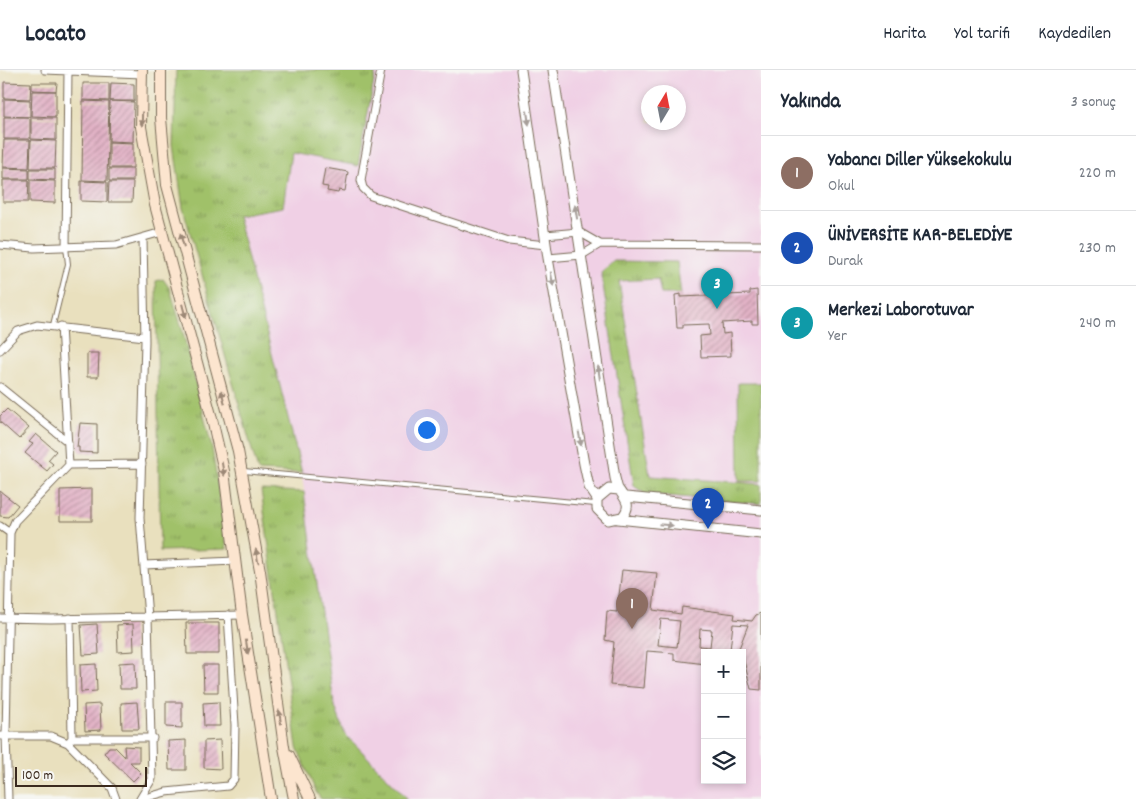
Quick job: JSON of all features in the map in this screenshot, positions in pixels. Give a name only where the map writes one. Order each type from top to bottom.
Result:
[{"type":"main road","points":[[162,70],[161,118],[167,185],[242,471],[260,571],[283,742],[294,799]]},
{"type":"main road","points":[[142,72],[142,127],[162,232],[212,415],[224,471],[242,615],[271,799]]},
{"type":"main road","points":[[283,742],[310,799]]},
{"type":"street","points":[[45,70],[142,72]]},
{"type":"street","points":[[66,248],[68,70]]},
{"type":"street","points":[[382,70],[361,180],[366,193],[509,240],[546,245]]},
{"type":"street","points":[[521,70],[548,258],[584,464],[589,487],[603,518],[761,534]]},
{"type":"street","points":[[553,70],[579,232],[606,425],[627,510],[618,519]]},
{"type":"street","points":[[0,245],[66,248],[116,245],[162,232]]},
{"type":"street","points":[[545,235],[579,232],[600,244],[761,245]]},
{"type":"street","points":[[141,799],[152,780],[153,738],[148,617],[140,518],[145,337],[143,238]]},
{"type":"street","points":[[548,258],[582,255],[600,244]]},
{"type":"street","points":[[0,350],[18,331],[37,325],[145,337]]},
{"type":"street","points":[[57,326],[69,465]]},
{"type":"street","points":[[0,387],[68,442]]},
{"type":"street","points":[[8,799],[3,736],[4,618],[10,533],[15,520],[69,465],[142,464]]},
{"type":"street","points":[[596,501],[608,489],[622,494],[761,510]]},
{"type":"street","points":[[0,526],[10,533]]},
{"type":"street","points":[[144,565],[235,561]]},
{"type":"street","points":[[141,799],[166,792],[228,786],[234,779],[234,725],[228,615]]},
{"type":"street","points":[[4,618],[242,615]]},
{"type":"street","points":[[70,618],[70,740],[112,788],[116,799]]},
{"type":"street","points":[[3,736],[51,736],[70,740],[153,738]]},
{"type":"lane","points":[[57,326],[68,264],[66,248]]},
{"type":"lane","points":[[242,471],[596,501]]},
{"type":"shaded area","points":[[213,70],[761,70],[761,799],[408,799],[344,734],[334,704],[302,476],[237,215]]},
{"type":"green space","points":[[176,70],[376,70],[358,166],[291,153],[283,207],[237,215],[302,473],[258,471],[183,208],[174,146]]},
{"type":"green space","points":[[614,261],[677,262],[681,294],[661,294],[658,279],[619,281],[650,476],[761,484],[761,504],[645,494],[634,486],[601,272]]},
{"type":"green space","points":[[163,279],[170,289],[182,329],[212,448],[227,549],[160,551],[156,281]]},
{"type":"green space","points":[[738,383],[761,383],[761,481],[739,481]]},
{"type":"green space","points":[[261,490],[304,492],[334,704],[345,734],[408,799],[321,799],[316,792],[297,747]]},
{"type":"building","points":[[4,82],[31,83],[30,99],[4,98]]},
{"type":"building","points":[[32,83],[57,83],[56,91],[32,90]]},
{"type":"building","points":[[83,83],[109,83],[109,101],[83,100]]},
{"type":"building","points":[[111,83],[134,84],[134,101],[110,101]]},
{"type":"building","points":[[32,91],[56,91],[56,117],[31,116]]},
{"type":"building","points":[[4,99],[30,100],[30,117],[4,116]]},
{"type":"building","points":[[83,101],[109,102],[107,181],[82,180]]},
{"type":"building","points":[[110,101],[134,102],[133,142],[109,141]]},
{"type":"building","points":[[4,117],[30,117],[30,139],[4,139]]},
{"type":"building","points":[[31,118],[56,118],[56,140],[31,139]]},
{"type":"building","points":[[4,140],[30,140],[29,168],[3,167]]},
{"type":"building","points":[[31,140],[56,141],[55,168],[30,168]]},
{"type":"building","points":[[109,142],[133,143],[133,168],[109,168]]},
{"type":"building","points":[[3,168],[29,169],[29,179],[3,179]]},
{"type":"building","points":[[325,168],[348,172],[345,191],[339,190],[338,193],[327,191],[328,187],[322,186]]},
{"type":"building","points":[[30,169],[55,169],[55,180],[30,179]]},
{"type":"building","points":[[109,169],[133,169],[133,181],[109,181]]},
{"type":"building","points":[[3,180],[29,180],[28,202],[3,202]]},
{"type":"building","points":[[30,180],[55,181],[55,203],[30,202]]},
{"type":"building","points":[[81,181],[107,182],[107,202],[81,201]]},
{"type":"building","points":[[109,182],[133,182],[132,202],[108,202]]},
{"type":"building","points":[[757,290],[758,324],[752,324],[752,321],[722,323],[723,334],[730,333],[731,356],[701,357],[700,336],[710,335],[709,324],[683,325],[683,328],[677,328],[675,295],[681,294],[681,297],[750,294],[750,291]]},
{"type":"building","points":[[87,353],[99,353],[98,377],[87,377]]},
{"type":"building","points":[[7,409],[29,428],[19,439],[0,422],[0,416]]},
{"type":"building","points":[[80,423],[97,424],[97,453],[79,452],[79,447],[77,447]]},
{"type":"building","points":[[36,434],[56,451],[48,460],[53,464],[47,471],[25,453],[33,444],[29,442]]},
{"type":"building","points":[[92,489],[92,521],[60,521],[60,490]]},
{"type":"building","points":[[0,491],[18,505],[8,517],[0,516]]},
{"type":"building","points":[[622,570],[657,573],[653,610],[681,614],[682,607],[735,614],[734,619],[752,621],[756,615],[761,613],[761,690],[751,689],[746,669],[746,649],[739,649],[748,625],[733,624],[730,649],[701,649],[701,663],[674,660],[674,653],[647,651],[644,688],[610,685],[614,642],[605,640],[607,611],[617,612]],"holes":[[[661,619],[680,621],[677,647],[658,645]],[[700,629],[712,630],[710,647],[699,646]]]},
{"type":"building","points":[[186,623],[219,623],[219,654],[187,654]]},
{"type":"building","points":[[97,624],[99,654],[83,655],[81,625]]},
{"type":"building","points":[[133,624],[134,651],[118,652],[117,625]]},
{"type":"building","points":[[135,662],[136,689],[120,689],[119,663]]},
{"type":"building","points":[[96,664],[97,691],[81,692],[80,665]]},
{"type":"building","points":[[203,665],[218,665],[218,692],[204,692]]},
{"type":"building","points":[[137,702],[139,729],[122,729],[121,703]]},
{"type":"building","points":[[166,702],[182,702],[182,728],[166,727]]},
{"type":"building","points":[[219,702],[220,726],[204,726],[203,703]]},
{"type":"building","points":[[100,704],[101,730],[85,731],[84,705]]},
{"type":"building","points":[[186,740],[186,770],[169,770],[168,741]]},
{"type":"building","points":[[220,740],[221,769],[204,768],[204,741]]},
{"type":"building","points":[[124,746],[139,747],[139,762],[130,762],[141,773],[133,781],[104,753],[109,747],[115,747],[125,757]]},
{"type":"place","name":"Merkezi Laborotuvar","points":[[717,309]]},
{"type":"place","name":"ÜNİVERSİTE KAR-BELEDİYE","points":[[708,529]]},
{"type":"place","name":"Yabancı Diller Yüksekokulu","points":[[632,629]]}]
